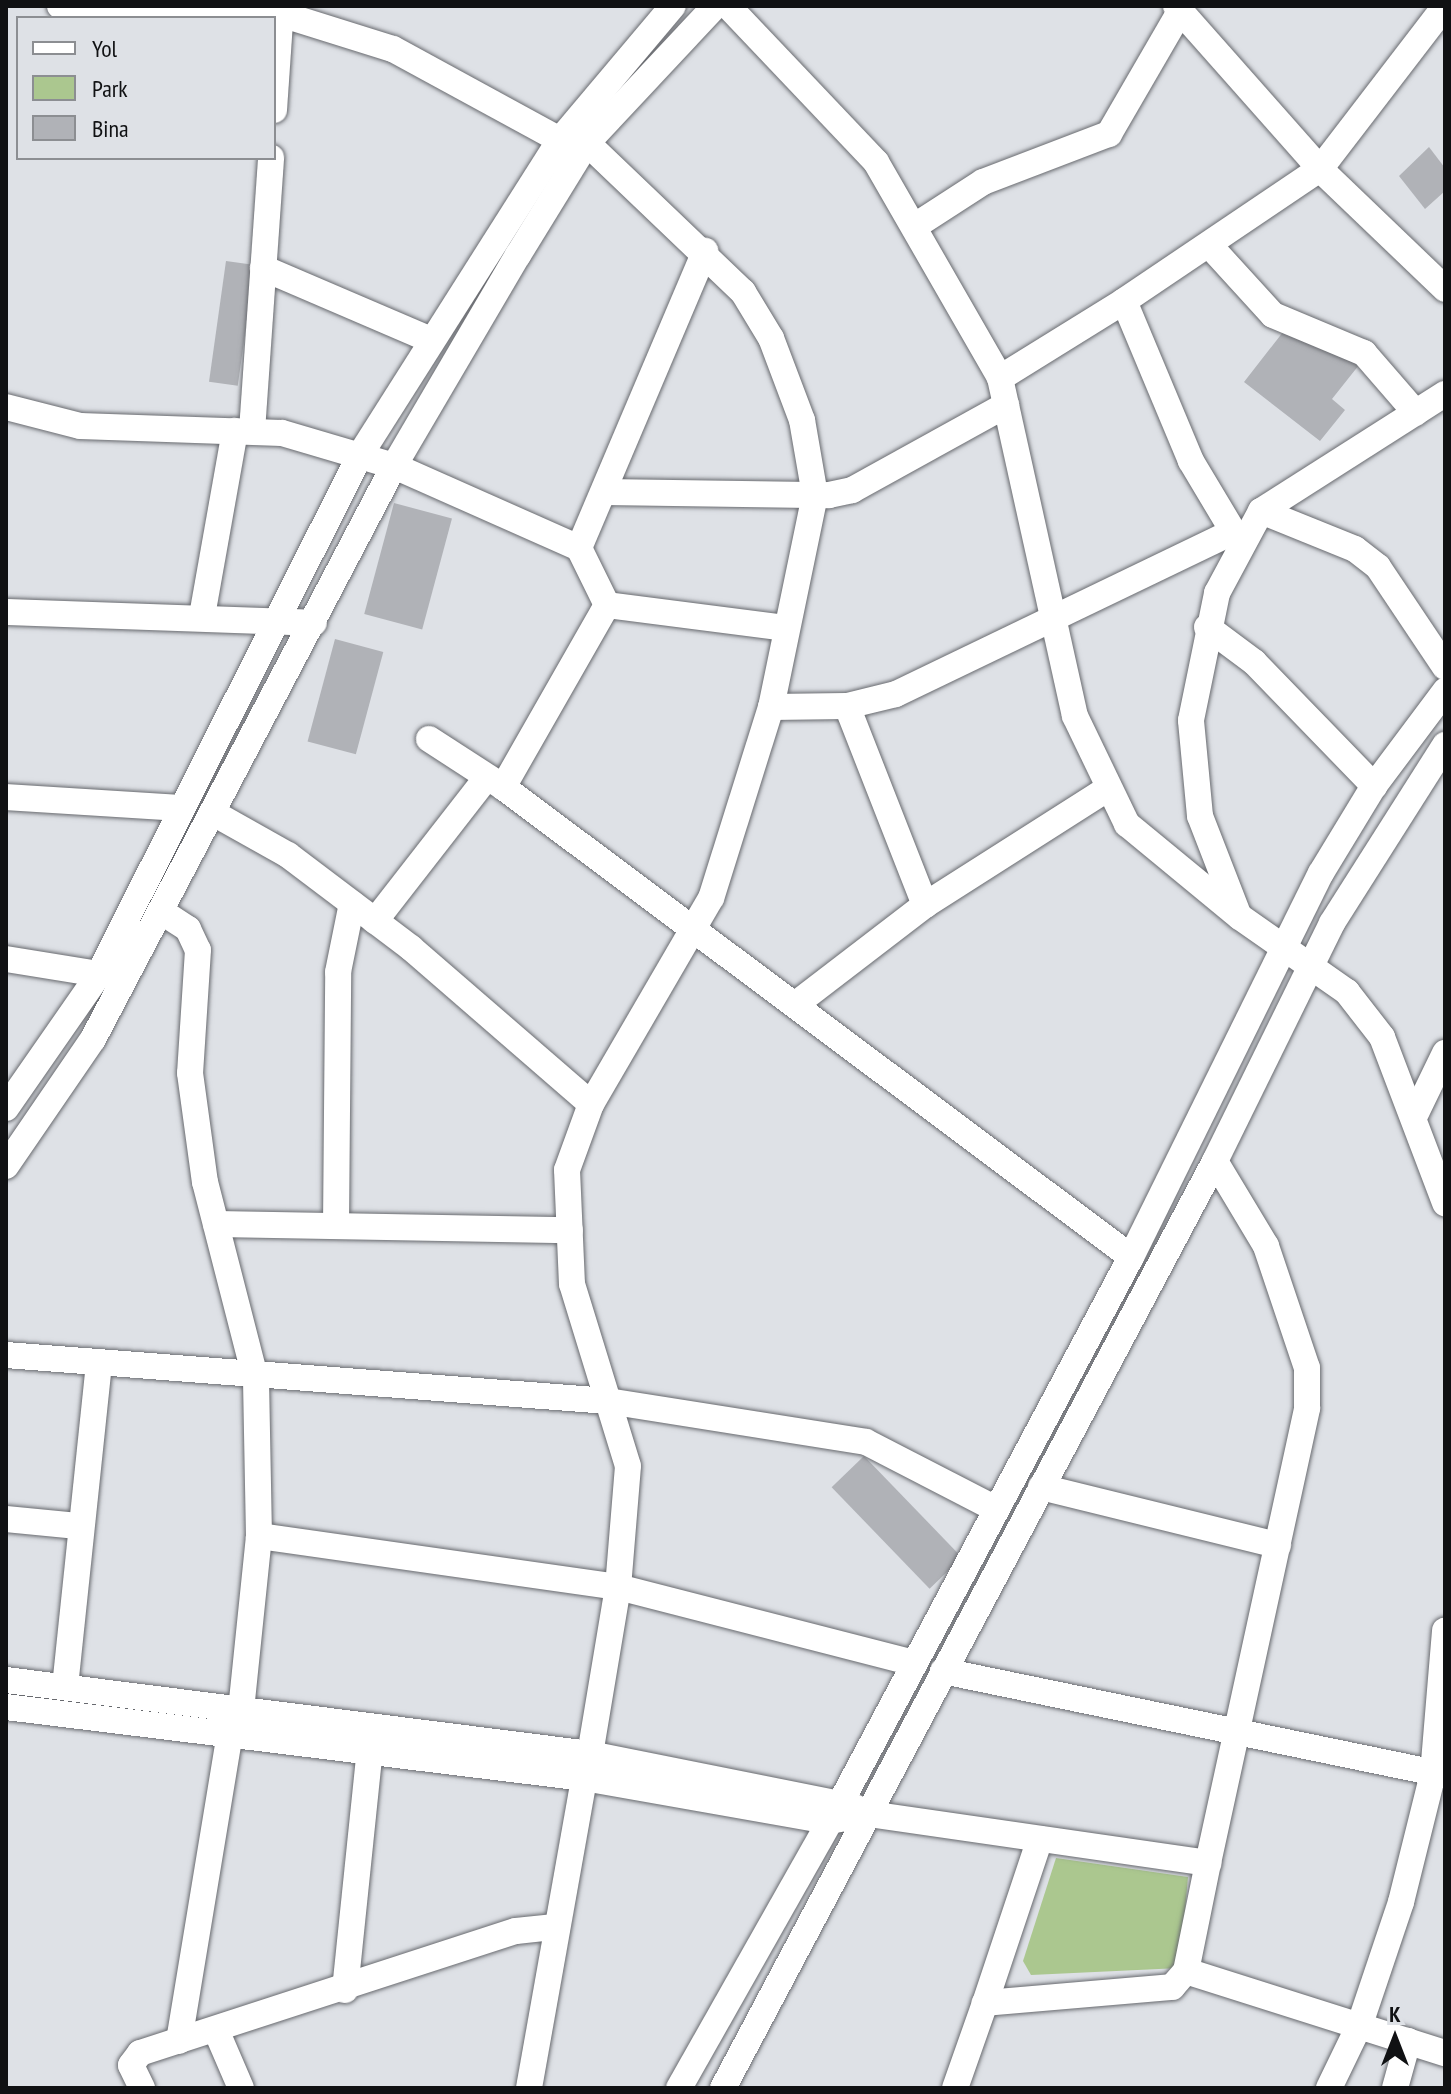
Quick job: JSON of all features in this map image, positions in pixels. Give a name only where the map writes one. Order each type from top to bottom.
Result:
[{"type":"street","points":[[60,6],[100,13],[281,10],[393,49],[560,140]]},
{"type":"street","points":[[6,1108],[99,974],[275,617],[360,455],[560,140],[673,6]]},
{"type":"street","points":[[6,1166],[93,1039],[215,814],[394,466],[587,143],[715,6]]},
{"type":"street","points":[[728,6],[876,162],[1000,378],[1075,716],[1127,824],[1283,950],[1311,965],[1347,992],[1382,1037],[1416,1113],[1445,1203]]},
{"type":"street","points":[[1000,378],[1210,246],[1320,169],[1436,34],[1445,6]]},
{"type":"street","points":[[276,81],[281,10]]},
{"type":"street","points":[[915,226],[983,182],[1109,134],[1177,10],[1320,169],[1445,289]]},
{"type":"street","points":[[529,2088],[555,1927],[618,1587],[628,1466],[572,1284],[567,1170],[591,1104],[711,898],[771,707],[815,495],[802,420],[771,338],[705,251],[587,143]]},
{"type":"street","points":[[202,616],[244,431],[263,268],[271,160]]},
{"type":"street","points":[[771,707],[847,706],[896,694],[1053,616],[1235,538],[1261,511],[1435,404],[1364,353],[1273,315],[1210,246]]},
{"type":"street","points":[[579,548],[705,251]]},
{"type":"street","points":[[263,268],[431,340]]},
{"type":"street","points":[[1124,301],[1191,461],[1235,538],[1207,627],[1191,720],[1200,816],[1240,917]]},
{"type":"street","points":[[604,492],[815,495],[852,490],[1006,405]]},
{"type":"street","points":[[6,407],[80,426],[244,431],[360,455],[394,466],[579,548],[607,605]]},
{"type":"street","points":[[1261,511],[1355,549],[1378,567],[1445,667]]},
{"type":"street","points":[[607,605],[786,628]]},
{"type":"street","points":[[375,921],[495,782],[607,605]]},
{"type":"street","points":[[6,612],[275,617],[314,623]]},
{"type":"street","points":[[1207,627],[1254,662],[1374,786]]},
{"type":"street","points":[[679,2088],[836,1810],[1131,1257],[1283,950],[1374,786],[1445,691]]},
{"type":"street","points":[[847,706],[925,905]]},
{"type":"street","points":[[429,739],[495,782],[694,927],[1131,1257]]},
{"type":"street","points":[[723,2088],[1215,1161],[1311,965],[1376,847],[1445,745]]},
{"type":"street","points":[[796,1004],[925,905],[1109,788]]},
{"type":"street","points":[[6,797],[180,808]]},
{"type":"street","points":[[215,814],[352,903],[591,1104]]},
{"type":"street","points":[[336,1226],[338,972],[352,903]]},
{"type":"street","points":[[162,912],[188,929],[198,950],[190,1073],[216,1224],[256,1380],[259,1536],[236,1721],[179,2041]]},
{"type":"street","points":[[6,959],[99,974]]},
{"type":"street","points":[[1416,1113],[1445,1053]]},
{"type":"street","points":[[985,2003],[1172,1987],[1186,1971],[1240,1732],[1307,1408],[1307,1368],[1266,1246],[1215,1161]]},
{"type":"street","points":[[216,1224],[570,1230]]},
{"type":"street","points":[[6,1355],[256,1380],[608,1401],[866,1442],[996,1509]]},
{"type":"street","points":[[65,1687],[78,1526],[99,1364]]},
{"type":"street","points":[[1041,1487],[1278,1545]]},
{"type":"street","points":[[6,1519],[78,1526]]},
{"type":"street","points":[[259,1536],[618,1587],[914,1663]]},
{"type":"street","points":[[1329,2088],[1360,2024],[1439,1774],[1445,1631]]},
{"type":"street","points":[[943,1671],[1439,1774]]},
{"type":"street","points":[[6,1680],[65,1687],[370,1749],[587,1766]]},
{"type":"street","points":[[6,1707],[236,1721],[587,1766],[836,1810],[1208,1863]]},
{"type":"street","points":[[345,1990],[370,1749]]},
{"type":"street","points":[[955,2088],[1040,1839]]},
{"type":"street","points":[[142,2088],[131,2065],[140,2053],[345,1990],[516,1931],[555,1927]]},
{"type":"street","points":[[1186,1971],[1445,2053]]},
{"type":"street","points":[[216,2030],[241,2088]]},
{"type":"street","points":[[1395,2088],[1408,2041]]},
{"type":"green space","points":[[1056,1858],[1188,1877],[1180,1968],[1031,1975],[1023,1961]]},
{"type":"building","points":[[1429,147],[1445,168],[1445,191],[1425,209],[1399,176]]},
{"type":"building","points":[[226,261],[255,265],[238,386],[209,382]]},
{"type":"building","points":[[1283,332],[1359,365],[1332,399],[1345,410],[1320,441],[1244,382]]},
{"type":"building","points":[[394,503],[452,519],[422,630],[364,614]]},
{"type":"building","points":[[335,639],[383,652],[356,754],[308,741]]},
{"type":"building","points":[[864,1456],[962,1557],[930,1589],[832,1487]]}]
